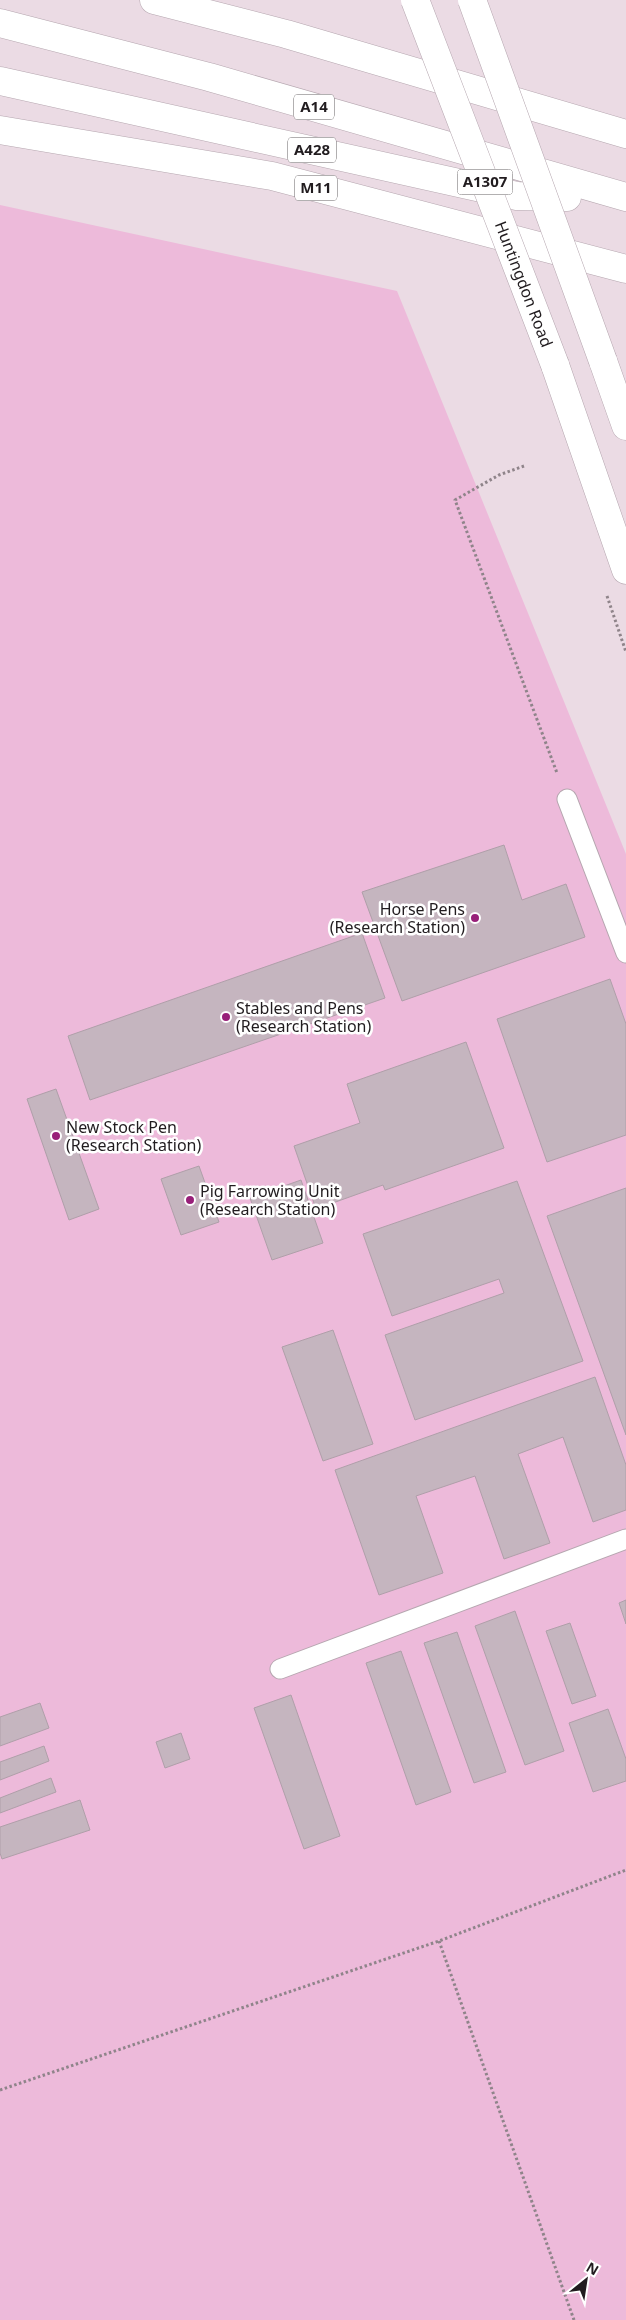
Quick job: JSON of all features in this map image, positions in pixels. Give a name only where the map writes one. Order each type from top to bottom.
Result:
[{"type":"main road","points":[[154,0],[286,34],[626,134]]},
{"type":"main road","name":"Huntingdon Road","points":[[415,0],[555,365],[626,570]]},
{"type":"main road","name":"A1307","points":[[472,0],[626,426]]},
{"type":"main road","name":"A14","points":[[0,23],[209,77],[626,198]]},
{"type":"main road","name":"A428","points":[[0,81],[517,196],[626,198]]},
{"type":"main road","name":"M11","points":[[0,130],[272,176],[626,269]]},
{"type":"lane","points":[[567,799],[626,953]]},
{"type":"lane","points":[[280,1668],[626,1539]]},
{"type":"path","points":[[524,466],[499,476],[454,500],[567,799]]},
{"type":"path","points":[[0,2090],[439,1941],[626,1870]]},
{"type":"path","points":[[439,1941],[574,2320]]},
{"type":"shaded area","points":[[0,205],[397,291],[626,854],[626,2320],[0,2320]]},
{"type":"building","name":"Horse Pens (Research Station)","points":[[504,845],[522,900],[566,884],[585,937],[402,1001],[362,892]]},
{"type":"building","name":"Stables and Pens (Research Station)","points":[[362,933],[385,998],[90,1100],[68,1036]]},
{"type":"building","points":[[610,979],[626,1024],[626,1135],[547,1162],[497,1019]]},
{"type":"building","points":[[466,1042],[504,1148],[385,1190],[383,1185],[316,1209],[294,1146],[360,1123],[347,1084]]},
{"type":"building","name":"New Stock Pen (Research Station)","points":[[56,1089],[99,1209],[69,1220],[27,1099]]},
{"type":"building","name":"Pig Farrowing Unit (Research Station)","points":[[199,1166],[219,1222],[181,1235],[161,1179]]},
{"type":"building","points":[[301,1180],[323,1243],[272,1260],[250,1198]]},
{"type":"building","points":[[517,1181],[583,1361],[415,1420],[385,1335],[504,1293],[499,1279],[392,1316],[363,1234]]},
{"type":"building","points":[[626,1188],[626,1435],[547,1216]]},
{"type":"building","points":[[333,1330],[373,1444],[323,1461],[282,1347]]},
{"type":"building","points":[[595,1377],[626,1465],[626,1510],[593,1522],[563,1437],[518,1454],[550,1543],[504,1559],[475,1476],[416,1496],[443,1573],[379,1595],[335,1470]]},
{"type":"building","points":[[626,1600],[626,1624],[619,1603]]},
{"type":"building","points":[[515,1611],[564,1751],[525,1765],[475,1626]]},
{"type":"building","points":[[570,1623],[596,1696],[572,1704],[546,1631]]},
{"type":"building","points":[[457,1632],[506,1772],[474,1783],[424,1643]]},
{"type":"building","points":[[401,1651],[451,1792],[416,1805],[366,1663]]},
{"type":"building","points":[[291,1695],[340,1836],[304,1849],[254,1708]]},
{"type":"building","points":[[40,1703],[49,1728],[0,1746],[0,1717]]},
{"type":"building","points":[[608,1709],[626,1759],[626,1781],[593,1792],[569,1723]]},
{"type":"building","points":[[181,1733],[190,1759],[165,1768],[156,1742]]},
{"type":"building","points":[[44,1746],[49,1761],[0,1780],[0,1762]]},
{"type":"building","points":[[51,1778],[56,1792],[0,1813],[0,1798]]},
{"type":"building","points":[[80,1800],[90,1830],[2,1859],[0,1853],[0,1827]]},
{"type":"place","name":"Horse Pens (Research Station)","points":[[475,918]]},
{"type":"place","name":"Stables and Pens (Research Station)","points":[[226,1017]]},
{"type":"place","name":"New Stock Pen (Research Station)","points":[[56,1136]]},
{"type":"place","name":"Pig Farrowing Unit (Research Station)","points":[[190,1200]]}]
